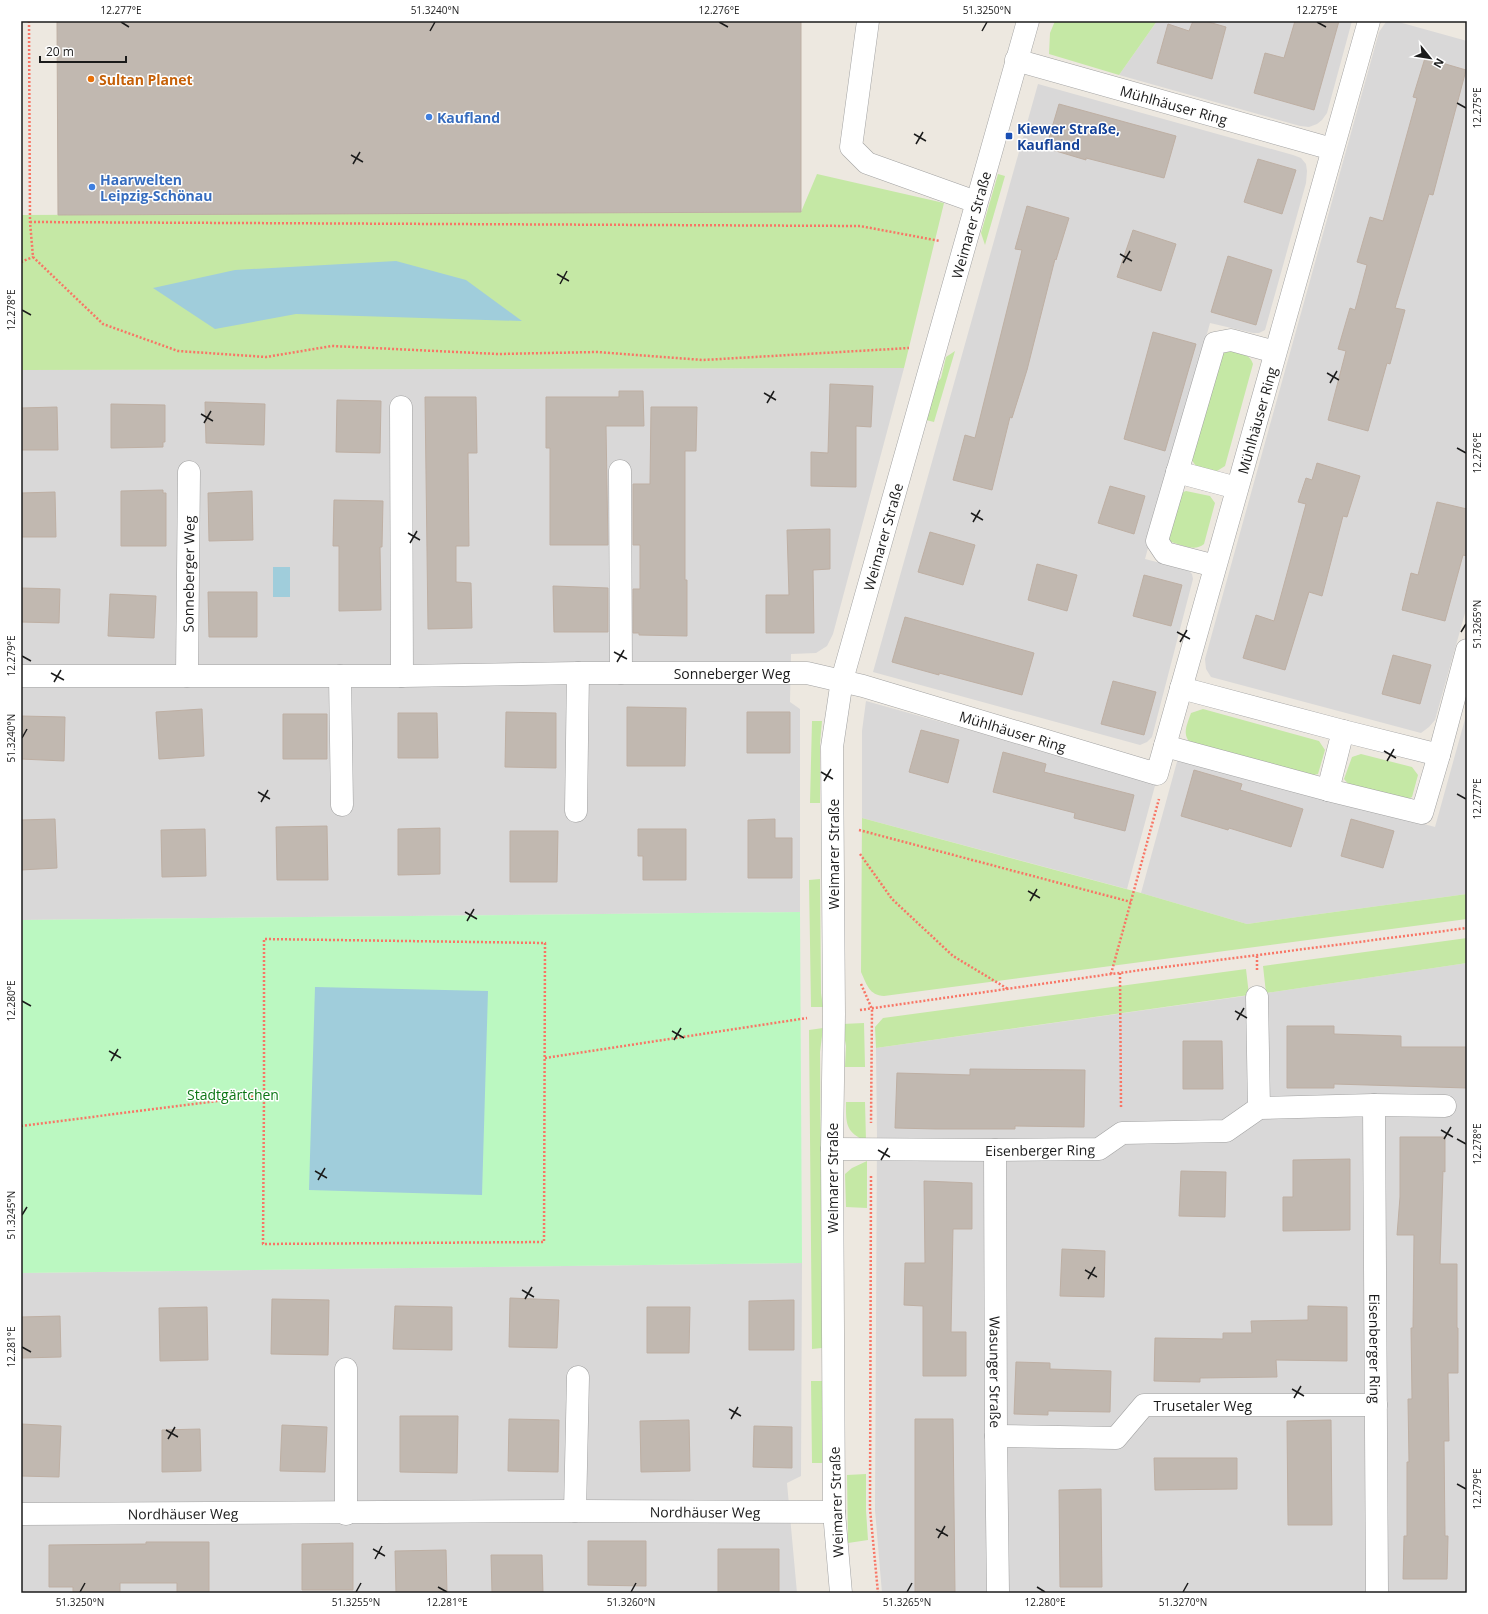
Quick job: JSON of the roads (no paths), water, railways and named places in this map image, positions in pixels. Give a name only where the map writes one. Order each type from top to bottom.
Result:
[{"type":"street","points":[[868,21],[851,147],[867,163],[976,202]]},
{"type":"street","name":"Weimarer Straße","points":[[841,1593],[834,1512],[832,1149],[834,1014],[832,747],[842,680],[935,346],[1028,21]]},
{"type":"street","name":"Mühlhäuser Ring","points":[[842,680],[1157,774],[1369,21]]},
{"type":"street","name":"Mühlhäuser Ring","points":[[1016,60],[1332,149]]},
{"type":"street","name":"Mühlhäuser Ring","points":[[1215,566],[1165,553],[1157,541],[1215,343],[1231,340],[1275,352]]},
{"type":"street","points":[[401,407],[402,676]]},
{"type":"street","points":[[620,471],[621,673]]},
{"type":"street","name":"Sonneberger Weg","points":[[187,676],[189,472]]},
{"type":"street","name":"Mühlhäuser Ring","points":[[1177,472],[1237,488]]},
{"type":"street","points":[[1165,746],[1328,790],[1422,813],[1467,650]]},
{"type":"street","name":"Sonneberger Weg","points":[[21,676],[402,676],[578,673],[807,672],[842,680]]},
{"type":"street","points":[[576,811],[578,673]]},
{"type":"street","points":[[340,676],[342,805]]},
{"type":"street","points":[[1181,688],[1439,755]]},
{"type":"street","points":[[1328,790],[1343,731]]},
{"type":"street","points":[[1257,997],[1259,1108],[1374,1105],[1445,1106]]},
{"type":"street","name":"Eisenberger Ring","points":[[1374,1105],[1377,1593]]},
{"type":"street","name":"Eisenberger Ring","points":[[832,1149],[1099,1149],[1122,1133],[1226,1132],[1259,1108]]},
{"type":"street","name":"Wasunger Straße","points":[[995,1150],[998,1593]]},
{"type":"street","points":[[346,1369],[346,1514]]},
{"type":"street","points":[[575,1511],[578,1377]]},
{"type":"street","name":"Trusetaler Weg","points":[[996,1436],[1116,1438],[1144,1405],[1376,1405]]},
{"type":"street","name":"Nordhäuser Weg","points":[[21,1514],[346,1514],[575,1511],[834,1512]]},
{"type":"water","points":[[396,261],[466,280],[522,321],[296,314],[215,329],[153,288],[235,270]]},
{"type":"water","points":[[273,567],[290,567],[290,597],[273,597]]},
{"type":"water","points":[[315,987],[488,991],[482,1195],[309,1190]]},
{"type":"place","name":"Sultan Planet","points":[[91,79]]},
{"type":"place","name":"Kaufland","points":[[429,117]]},
{"type":"place","name":"Kiewer Straße, Kaufland","points":[[1009,136]]},
{"type":"place","name":"Haarwelten Leipzig-Schönau","points":[[92,187]]},
{"type":"park label","name":"Stadtgärtchen","points":[[233,1094]]}]
